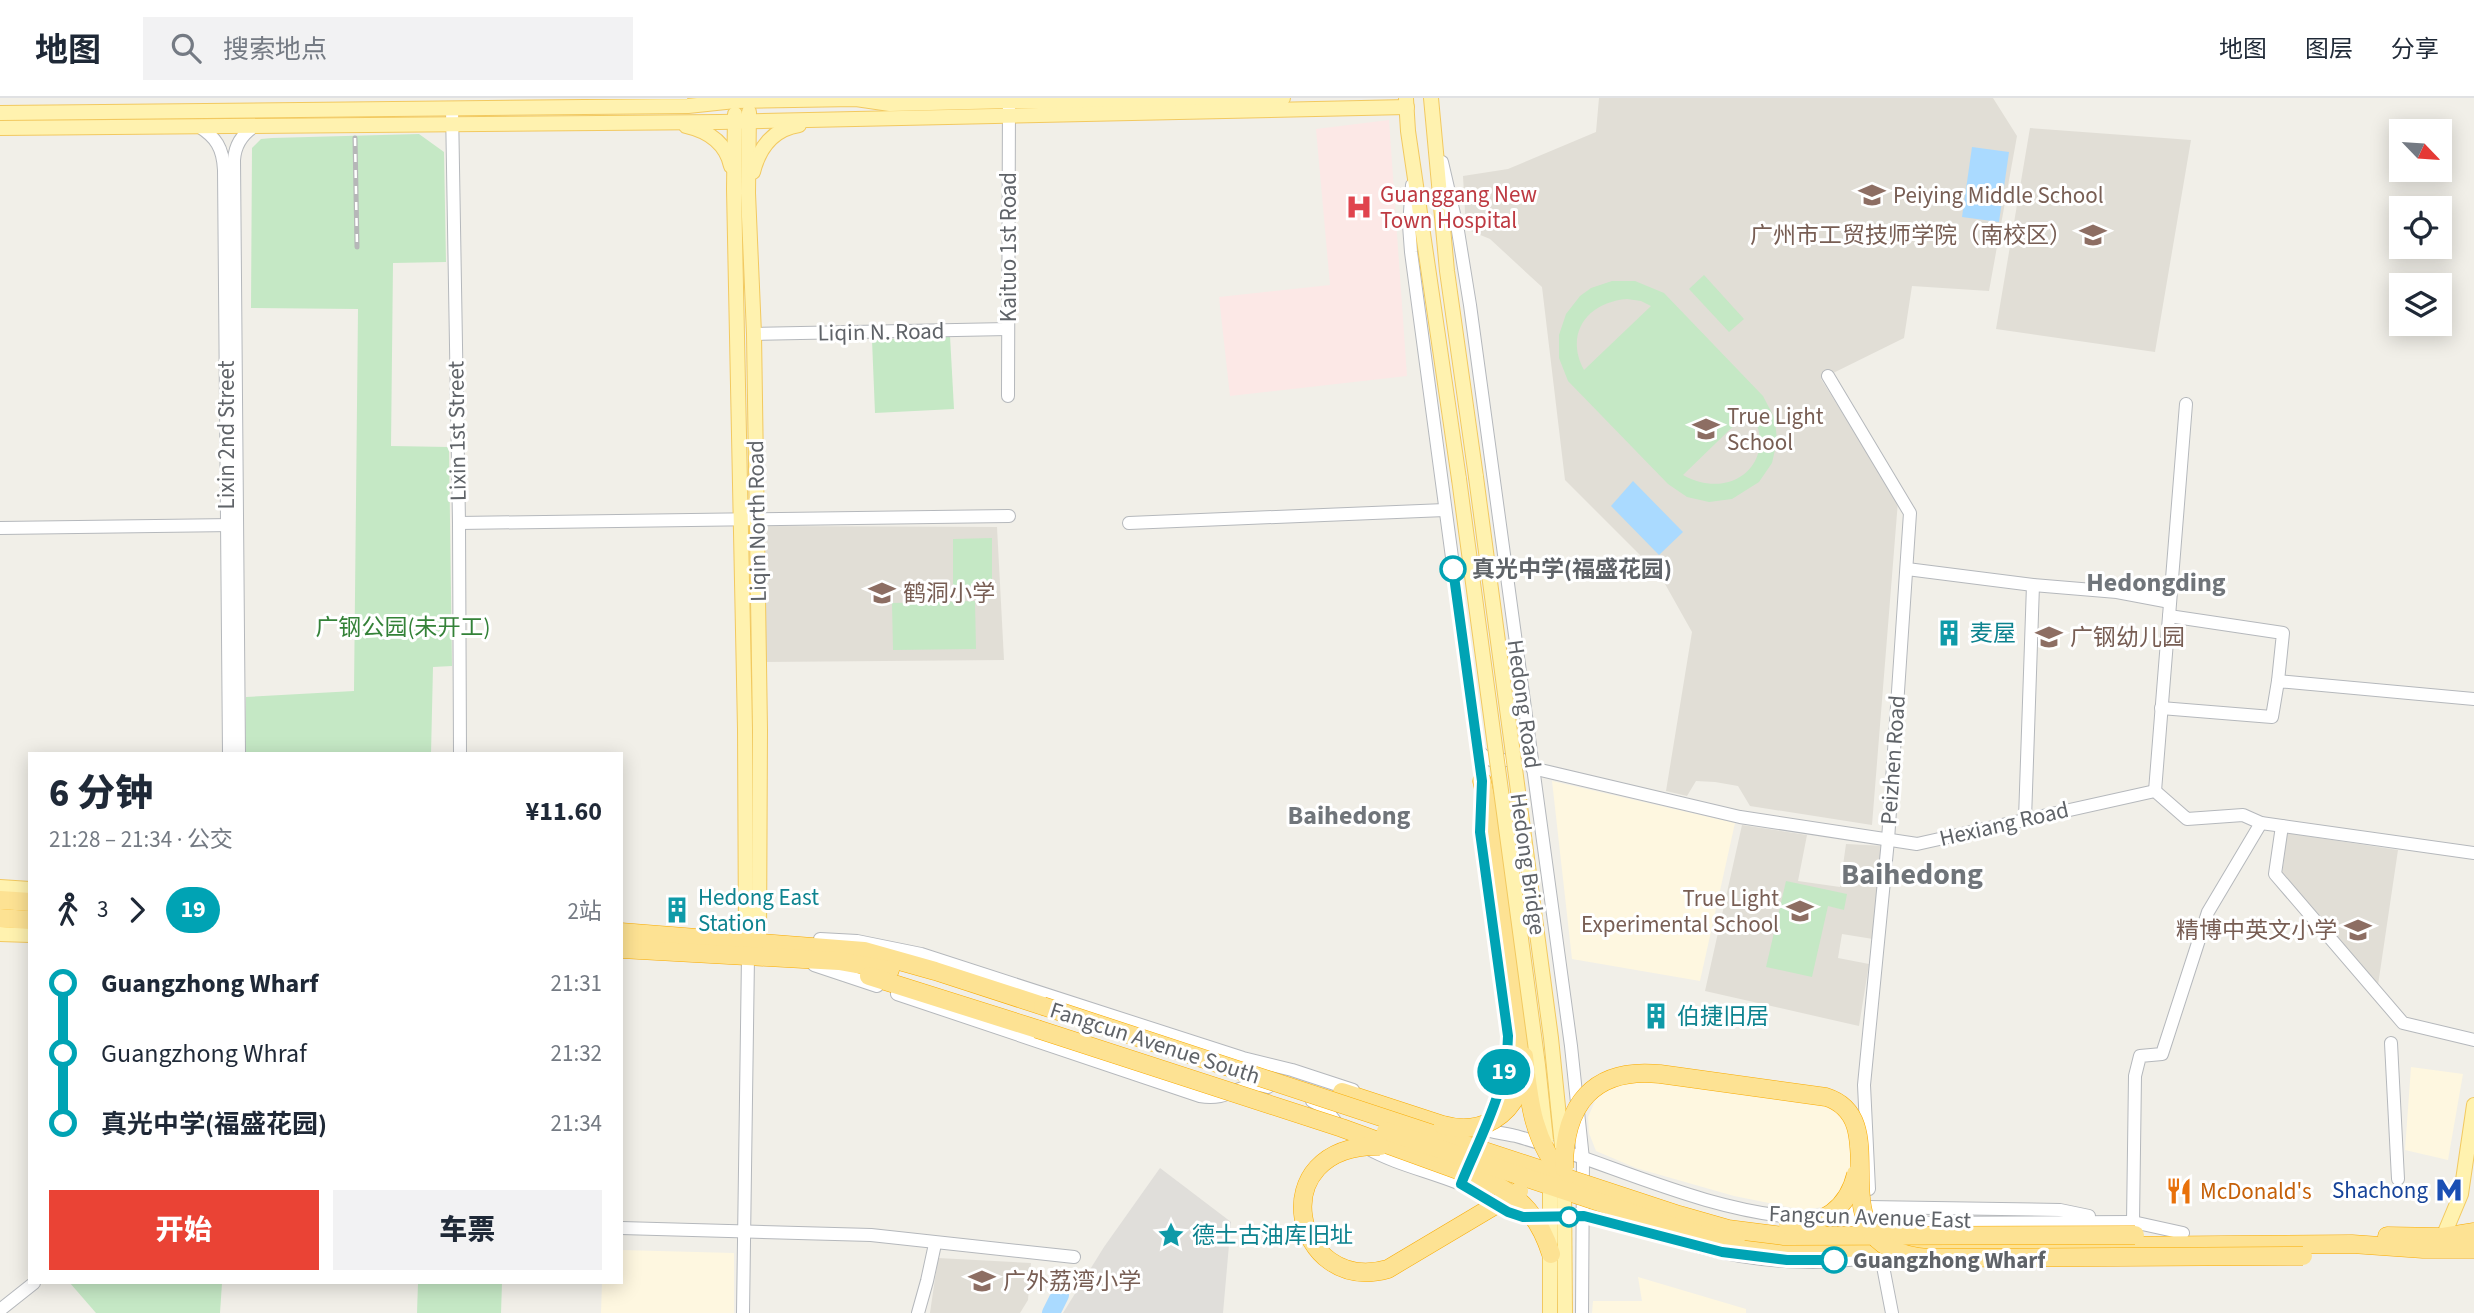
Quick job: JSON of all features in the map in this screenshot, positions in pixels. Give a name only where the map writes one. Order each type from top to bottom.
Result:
[{"type":"highway","points":[[1482,781],[1503,906],[1533,1121],[1549,1157],[1572,1185],[1612,1207]]},
{"type":"highway","points":[[0,900],[28,902]]},
{"type":"highway","points":[[0,918],[28,920]]},
{"type":"highway","name":"Fangcun Avenue South","points":[[623,932],[757,947],[801,960],[876,966],[1612,1207]]},
{"type":"highway","name":"Fangcun Avenue South","points":[[623,949],[757,947],[864,951],[917,965],[1040,1018],[1235,1062],[1528,1165]]},
{"type":"highway","points":[[1040,1018],[1480,1177],[1503,1189],[1522,1205],[1538,1223],[1550,1254]]},
{"type":"highway","points":[[1235,1062],[1462,1129],[1486,1125],[1510,1107],[1518,1095],[1522,1081],[1524,1056]]},
{"type":"highway","points":[[1564,1168],[1567,1130],[1579,1103],[1605,1082],[1634,1073],[1660,1074],[1833,1100],[1846,1108],[1854,1119],[1859,1146],[1860,1194],[1864,1217],[1880,1241],[1905,1255],[1928,1258],[2303,1256],[2423,1250]]},
{"type":"highway","points":[[1394,1146],[1362,1146],[1339,1152],[1325,1161],[1309,1180],[1302,1205],[1307,1231],[1320,1253],[1338,1266],[1363,1273],[1388,1269],[1531,1184],[1552,1178],[1582,1183]]},
{"type":"highway","points":[[1528,1165],[1600,1179],[1731,1218],[1762,1224],[1801,1225],[1823,1219],[1844,1202],[1854,1182],[1859,1146]]},
{"type":"highway","points":[[1528,1165],[1582,1183]]},
{"type":"highway","name":"Fangcun Avenue East","points":[[1582,1183],[1712,1225],[1769,1235],[2134,1228],[2183,1233],[2443,1237],[2474,1232]]},
{"type":"highway","name":"Fangcun Avenue East","points":[[1612,1207],[1736,1243],[1787,1248],[2352,1244],[2423,1250],[2474,1249]]},
{"type":"main road","points":[[741,191],[767,141],[775,133],[792,126],[1008,104],[1283,98]]},
{"type":"main road","name":"Hedong Road","points":[[1430,98],[1433,125]]},
{"type":"main road","points":[[0,113],[452,108],[742,99],[856,99],[890,104],[1406,103],[1414,164]]},
{"type":"main road","name":"Liqin North Road","points":[[742,99],[741,519],[745,729],[757,947]]},
{"type":"main road","points":[[853,118],[846,113],[846,107],[856,99]]},
{"type":"main road","points":[[0,128],[742,122],[853,118]]},
{"type":"main road","points":[[668,122],[699,129],[714,138],[723,147],[741,191]]},
{"type":"main road","name":"Hedong Bridge","points":[[1433,125],[1447,271],[1551,1038],[1564,1168],[1565,1313]]},
{"type":"main road","name":"Hedong Bridge","points":[[1414,164],[1538,1065],[1549,1170],[1549,1313]]},
{"type":"main road","name":"Liqin North Road","points":[[741,191],[754,334],[760,730],[757,947]]},
{"type":"main road","points":[[0,887],[28,889]]},
{"type":"main road","points":[[0,934],[28,935]]},
{"type":"main road","points":[[2443,1237],[2459,1202],[2470,1165],[2474,1105]]},
{"type":"street","name":"Kaituo 1st Road","points":[[1008,104],[1008,396]]},
{"type":"street","name":"Lixin 1st Street","points":[[452,108],[460,752]]},
{"type":"street","name":"Hedong Road","points":[[1433,125],[1458,231],[1470,305],[1571,1046],[1583,1159],[1582,1313]]},
{"type":"street","name":"Lixin 2nd Street","points":[[198,126],[219,145],[224,170],[239,752]]},
{"type":"street","name":"Lixin 2nd Street","points":[[229,752],[234,160],[235,149],[242,137],[255,126]]},
{"type":"street","points":[[1414,164],[1409,225],[1411,252],[1482,781],[1480,832],[1508,1036],[1508,1054],[1501,1083],[1461,1184]]},
{"type":"street","name":"Liqin N. Road","points":[[754,334],[1008,329]]},
{"type":"street","name":"Peizhen Road","points":[[1828,376],[1910,513],[1888,841],[1864,1084],[1869,1167],[1868,1207]]},
{"type":"street","points":[[2186,404],[2155,792],[2187,819],[2243,815],[2261,823],[2474,853]]},
{"type":"street","points":[[1129,523],[1445,510]]},
{"type":"street","points":[[459,523],[1009,516]]},
{"type":"street","points":[[0,527],[232,525]]},
{"type":"street","points":[[1907,569],[2033,585],[2117,592],[2170,602]]},
{"type":"street","points":[[2025,819],[2033,585]]},
{"type":"street","points":[[2161,708],[2272,717],[2283,633],[2169,616]]},
{"type":"street","points":[[2278,681],[2474,699]]},
{"type":"street","points":[[1478,750],[1491,761],[1505,761],[1521,752],[1528,738]]},
{"type":"street","name":"Hexiang Road","points":[[1532,768],[1740,817],[1917,844],[2155,792]]},
{"type":"street","points":[[2134,1228],[2135,1076],[2140,1056],[2161,1054],[2208,912],[2261,823]]},
{"type":"street","points":[[2281,826],[2276,874],[2403,1023],[2474,1040]]},
{"type":"street","name":"Fangcun Avenue South","points":[[757,947],[812,939],[857,941],[908,951],[1235,1062],[1292,1070],[1464,1126],[1484,1130]]},
{"type":"street","points":[[743,1313],[757,947]]},
{"type":"street","name":"Fangcun Avenue South","points":[[801,960],[1191,1094],[1219,1098],[1243,1086],[1256,1084],[1315,1102],[1325,1108],[1348,1136],[1368,1149],[1461,1184]]},
{"type":"street","points":[[2391,1043],[2398,1179]]},
{"type":"street","points":[[1235,1062],[1249,1071],[1243,1086]]},
{"type":"street","name":"Fangcun Avenue East","points":[[1484,1130],[1516,1136],[1643,1181],[1754,1212],[1799,1218],[1882,1223],[2113,1221],[2134,1228]]},
{"type":"street","name":"Fangcun Avenue East","points":[[1461,1184],[1508,1212],[1523,1217],[1584,1216],[1706,1249],[1740,1255],[1816,1261],[1881,1256],[1909,1248]]},
{"type":"street","points":[[1799,1218],[1868,1207],[2060,1210],[2113,1221]]},
{"type":"street","points":[[623,1228],[871,1236],[1074,1257]]},
{"type":"street","points":[[918,1313],[935,1244]]},
{"type":"street","points":[[1881,1256],[1892,1313]]},
{"type":"street","points":[[0,1310],[33,1284]]},
{"type":"shaded area","name":"True Light School","points":[[1599,98],[1993,98],[2017,136],[1989,291],[1912,286],[1904,338],[1821,379],[1898,501],[1872,825],[1750,806],[1738,786],[1715,782],[1696,781],[1687,796],[1666,791],[1692,632],[1660,575],[1565,480],[1542,287],[1490,239],[1466,229],[1463,176],[1508,169],[1596,132]]},
{"type":"shaded area","name":"Guanggang New Town Hospital","points":[[1389,120],[1407,376],[1230,396],[1219,297],[1330,285],[1316,129]]},
{"type":"shaded area","name":"广州市工贸技师学院（南校区）","points":[[2030,128],[2191,140],[2155,352],[1996,329]]},
{"type":"shaded area","name":"鹤洞小学","points":[[763,526],[997,527],[1004,660],[764,662]]},
{"type":"shaded area","points":[[1552,781],[1735,823],[1700,981],[1572,959]]},
{"type":"shaded area","name":"True Light Experimental School","points":[[1742,825],[1807,835],[1798,881],[1840,887],[1846,844],[1885,846],[1873,939],[1842,934],[1838,958],[1869,964],[1859,1026],[1705,991]]},
{"type":"shaded area","name":"精博中英文小学","points":[[2287,833],[2398,850],[2378,985],[2282,875]]},
{"type":"shaded area","points":[[2411,1067],[2463,1074],[2448,1160],[2405,1150]]},
{"type":"shaded area","points":[[1627,1079],[1669,1079],[1823,1102],[1846,1114],[1853,1146],[1850,1177],[1845,1189],[1829,1206],[1803,1210],[1734,1196],[1636,1168],[1596,1151],[1589,1133],[1588,1117],[1596,1099],[1609,1087]]},
{"type":"shaded area","name":"德士古油库旧址","points":[[1160,1168],[1231,1222],[1223,1313],[1063,1313],[1104,1247]]},
{"type":"shaded area","points":[[623,1250],[734,1253],[734,1313],[601,1313],[602,1284],[623,1284]]},
{"type":"shaded area","name":"广外荔湾小学","points":[[938,1258],[1031,1263],[1028,1300],[1020,1313],[930,1313]]},
{"type":"shaded area","points":[[1638,1277],[1746,1309],[1746,1313],[1592,1313],[1593,1301],[1642,1301]]},
{"type":"green space","name":"广钢公园(未开工)","points":[[419,134],[444,152],[446,262],[393,263],[391,446],[449,447],[452,666],[433,667],[431,752],[245,752],[246,697],[354,691],[358,309],[251,308],[252,148],[261,139]]},
{"type":"green space","points":[[1704,275],[1744,319],[1729,332],[1689,289]]},
{"type":"green space","points":[[1612,281],[1635,281],[1664,293],[1763,396],[1775,419],[1777,441],[1772,463],[1759,482],[1732,499],[1709,502],[1687,497],[1668,484],[1568,381],[1559,358],[1559,335],[1566,314],[1580,296],[1591,288]],"holes":[[[1627,299],[1651,306],[1584,370],[1577,344],[1583,322],[1601,306]],[[1750,410],[1758,428],[1760,445],[1756,460],[1747,472],[1734,480],[1719,484],[1702,482],[1683,475]]]},
{"type":"green space","points":[[950,336],[954,409],[875,413],[872,340]]},
{"type":"green space","points":[[992,538],[992,586],[953,586],[953,539]]},
{"type":"green space","points":[[975,601],[976,649],[893,650],[892,603]]},
{"type":"green space","points":[[1786,881],[1847,894],[1844,910],[1828,906],[1812,977],[1766,967]]},
{"type":"green space","points":[[71,1284],[222,1284],[220,1313],[96,1313]]},
{"type":"green space","points":[[418,1284],[502,1284],[501,1313],[417,1313]]},
{"type":"water","points":[[1972,147],[2009,152],[1999,222],[1962,217]]},
{"type":"water","points":[[1633,481],[1683,532],[1659,555],[1611,506]]},
{"type":"waterway","points":[[1051,1313],[1060,1295]]},
{"type":"railway","points":[[355,138],[357,247]]},
{"type":"bus line","name":"19","points":[[1453,569],[1482,781],[1480,832],[1508,1036],[1508,1054],[1501,1083],[1461,1184],[1508,1212],[1523,1217],[1542,1219],[1584,1216],[1722,1252],[1787,1260],[1834,1260]]},
{"type":"place","name":"Peiying Middle School","points":[[1872,195]]},
{"type":"place","name":"Guanggang New Town Hospital","points":[[1359,207]]},
{"type":"place","name":"广州市工贸技师学院（南校区）","points":[[2093,235]]},
{"type":"place","name":"True Light School","points":[[1706,429]]},
{"type":"place","name":"真光中学(福盛花园)","points":[[1453,569]]},
{"type":"place","name":"鹤洞小学","points":[[882,593]]},
{"type":"place","name":"麦屋","points":[[1949,633]]},
{"type":"place","name":"广钢幼儿园","points":[[2049,637]]},
{"type":"place","name":"Hedong East Station","points":[[677,910]]},
{"type":"place","name":"True Light Experimental School","points":[[1800,911]]},
{"type":"place","name":"精博中英文小学","points":[[2358,930]]},
{"type":"place","name":"伯捷旧居","points":[[1656,1016]]},
{"type":"place","name":"Shachong","points":[[2449,1190]]},
{"type":"place","name":"McDonald's","points":[[2179,1191]]},
{"type":"place","name":"德士古油库旧址","points":[[1171,1235]]},
{"type":"place","name":"Guangzhong Wharf","points":[[1834,1260]]},
{"type":"place","name":"广外荔湾小学","points":[[982,1281]]},
{"type":"district","name":"Hedongding","points":[[2156,582]]},
{"type":"district","name":"Baihedong","points":[[1349,815]]},
{"type":"district","name":"Baihedong","points":[[1912,874]]}]
